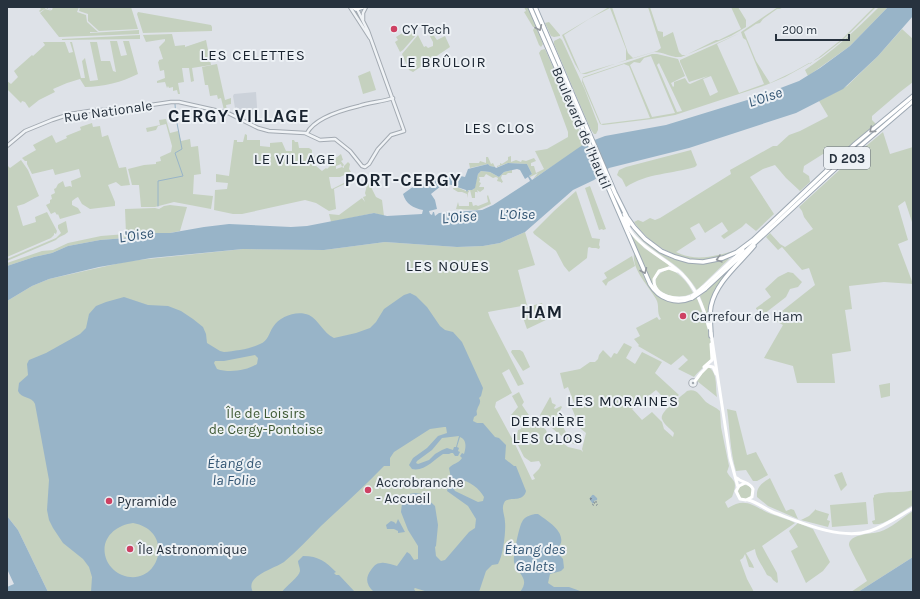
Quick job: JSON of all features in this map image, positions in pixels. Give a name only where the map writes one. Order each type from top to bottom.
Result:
[{"type":"main road","points":[[354,8],[364,7]]},
{"type":"main road","name":"Boulevard de l'Hautil","points":[[530,7],[584,134],[615,193],[626,218],[642,243]]},
{"type":"main road","name":"Boulevard de l'Hautil","points":[[535,7],[589,132],[614,201],[629,230],[642,243],[685,277],[700,300],[712,339],[731,464],[738,487]]},
{"type":"main road","name":"D 203","points":[[615,193],[627,216],[641,235],[656,248],[675,257],[694,262],[714,260],[732,254],[753,240],[855,144],[913,96]]},
{"type":"main road","name":"D 203","points":[[614,201],[652,288],[659,295],[670,300],[681,301],[692,297],[704,288],[851,154],[913,101]]},
{"type":"main road","points":[[701,373],[706,365],[712,360],[711,309],[716,292],[764,234]]},
{"type":"main road","points":[[704,288],[753,240]]},
{"type":"main road","points":[[685,277],[672,269],[666,268],[661,270],[656,275],[654,284],[660,292],[669,297],[692,297]]},
{"type":"main road","points":[[694,381],[707,367],[711,366],[714,368],[718,378]]},
{"type":"main road","points":[[736,477],[752,486],[753,495],[757,504]]},
{"type":"main road","points":[[745,483],[738,487],[736,493],[738,497],[743,500],[748,500],[769,511],[832,532],[850,534],[865,532],[878,528],[913,508]]},
{"type":"main road","points":[[748,500],[753,495]]},
{"type":"street","points":[[363,20],[364,7]]},
{"type":"street","points":[[354,8],[363,20],[370,38]]},
{"type":"street","points":[[307,134],[310,128],[342,111],[359,105],[393,98],[370,38],[354,8]]},
{"type":"street","name":"Rue Nationale","points":[[7,146],[17,136],[27,130],[52,120],[76,113],[96,110],[117,110],[179,102],[232,114],[262,129],[277,132],[307,134],[320,140],[335,139],[348,149],[364,167],[391,135],[404,131],[393,98]]},
{"type":"shaded area","points":[[256,92],[256,117],[236,107],[235,108],[234,94]]},
{"type":"green space","points":[[39,7],[48,7],[48,9],[46,8],[40,12],[39,11],[41,9]]},
{"type":"green space","points":[[53,7],[79,7],[77,12],[86,15],[87,22],[98,32],[90,33],[139,30],[139,34],[59,37],[40,13],[45,9],[52,11],[48,9],[52,10]]},
{"type":"green space","points":[[80,7],[131,7],[138,29],[99,31],[88,21],[88,14],[79,11]]},
{"type":"green space","points":[[524,7],[528,7],[543,44],[541,47],[533,30],[535,27],[533,27],[524,12],[526,11]]},
{"type":"green space","points":[[609,7],[612,7],[628,53],[633,58],[657,51],[661,48],[648,7],[650,7],[658,31],[663,32],[663,37],[673,32],[679,52],[682,55],[686,55],[677,57],[654,52],[617,63],[626,60],[626,49],[610,8],[564,35],[581,74],[562,35]]},
{"type":"green space","points":[[731,7],[738,7],[746,20],[746,27],[731,36],[687,54],[741,29]]},
{"type":"green space","points":[[778,7],[783,7],[777,9],[760,23],[744,32],[756,61],[770,83],[809,63],[785,77],[766,85],[675,115],[603,125],[600,124],[582,82],[583,77],[652,54],[678,59],[685,76],[671,83],[673,87],[674,82],[685,78],[690,84],[708,76],[689,82],[680,60],[740,33],[717,44],[739,93],[764,84],[746,40],[743,38],[741,32]],"holes":[[[651,56],[675,113],[652,117],[630,65],[634,62],[640,63],[644,58]],[[659,63],[682,111],[677,112],[657,65]],[[624,64],[629,66],[650,118],[601,124],[583,78]],[[711,76],[718,92],[710,96],[703,79]]]},
{"type":"green space","points":[[874,7],[876,7],[844,39],[821,57],[813,61],[842,39]]},
{"type":"green space","points":[[879,7],[888,7],[850,46],[808,76],[805,70],[844,40]]},
{"type":"green space","points":[[138,12],[211,25],[212,31],[143,33],[137,14]]},
{"type":"green space","points":[[549,22],[560,36],[551,36],[545,23]]},
{"type":"green space","points":[[416,26],[414,28],[417,34],[400,52],[395,42],[398,40],[396,37]]},
{"type":"green space","points":[[425,27],[428,27],[437,40],[445,36],[450,47],[413,72],[409,70],[402,54],[418,35],[424,47],[426,46],[428,48],[433,46],[433,42]]},
{"type":"green space","points":[[902,29],[913,39],[913,82],[872,116],[872,120],[876,124],[836,157],[823,154],[804,166],[803,172],[809,176],[810,182],[800,191],[775,165],[763,169],[750,177],[774,214],[756,231],[746,223],[724,239],[721,236],[728,231],[722,222],[705,233],[699,223],[690,228],[696,239],[676,252],[690,257],[705,257],[734,251],[721,257],[707,260],[679,256],[654,243],[634,222],[638,220],[643,222],[650,218],[655,220],[660,218],[731,174],[730,170],[773,146],[777,146],[789,135],[827,117],[828,116],[819,101],[847,86],[878,56]]},
{"type":"green space","points":[[172,34],[175,46],[185,45],[185,47],[206,40],[211,65],[192,68],[194,81],[191,82],[189,68],[182,68],[184,82],[178,83],[180,94],[178,94],[177,90],[173,91],[173,87],[169,88],[168,86],[167,88],[165,82],[157,83],[157,81],[165,78],[164,70],[160,71],[158,62],[159,60],[163,59],[159,47],[165,39],[146,42],[143,35]]},
{"type":"green space","points":[[140,35],[140,39],[62,40],[62,39]]},
{"type":"green space","points":[[560,38],[585,90],[598,124],[596,134],[594,134],[590,128],[554,44],[554,41]]},
{"type":"green space","points":[[110,41],[117,41],[121,56],[127,55],[123,41],[129,41],[138,74],[119,82],[99,86],[85,87],[80,79],[67,83],[53,89],[55,92],[39,100],[29,108],[25,102],[22,101],[21,103],[7,89],[7,81],[11,84],[18,77],[14,71],[45,45],[43,42],[65,42],[69,53],[73,52],[70,42],[72,42],[81,78],[85,78],[82,61],[85,58],[90,81],[98,80],[90,42],[97,42],[101,61],[110,61],[113,71],[116,72]]},
{"type":"green space","points":[[545,49],[570,105],[570,110],[586,144],[533,179],[538,173],[530,177],[529,176],[532,174],[527,164],[508,163],[497,166],[508,160],[508,157],[511,156],[511,162],[516,160],[521,162],[522,160],[526,161],[534,158],[536,161],[531,163],[531,166],[534,166],[536,173],[544,169],[535,151],[547,149],[568,137],[568,132],[539,53],[541,50]]},
{"type":"green space","points":[[217,64],[225,100],[231,98],[231,104],[226,105],[227,111],[224,110],[221,98],[218,99],[217,95],[210,96],[208,85],[205,85],[202,67]]},
{"type":"green space","points":[[370,71],[376,90],[363,94],[358,76]]},
{"type":"green space","points":[[166,119],[170,133],[178,131],[181,141],[190,139],[191,147],[198,146],[201,174],[194,175],[193,194],[213,196],[211,209],[174,202],[155,207],[141,207],[139,185],[132,185],[128,169],[156,164],[156,162],[161,161],[160,157],[171,152],[172,146],[166,124],[158,126],[156,130],[147,132],[146,128],[160,125],[159,120]]},
{"type":"green space","points":[[92,123],[93,127],[100,126],[102,137],[108,135],[119,168],[126,167],[130,185],[121,186],[116,182],[108,185],[115,202],[115,206],[90,209],[82,204],[78,197],[72,201],[72,205],[78,208],[81,213],[60,219],[58,214],[57,215],[55,212],[51,214],[46,205],[50,203],[50,200],[52,199],[51,195],[55,193],[54,189],[58,184],[63,181],[65,187],[72,187],[71,181],[81,177],[79,169],[55,175],[53,169],[32,174],[27,161],[22,158],[36,150],[33,145],[52,135],[56,143],[67,138],[66,136],[81,130],[80,127]]},
{"type":"green space","points":[[883,132],[890,154],[913,147],[913,225],[905,201],[898,206],[908,240],[898,244],[913,284],[884,282],[849,286],[852,309],[845,310],[851,351],[832,354],[835,383],[797,383],[793,366],[764,358],[783,325],[772,319],[815,285],[809,268],[802,270],[782,247],[778,250],[766,237],[770,233],[780,244],[785,247],[813,229],[799,207]]},
{"type":"green space","points":[[245,134],[247,135],[247,140],[260,140],[260,146],[270,147],[270,143],[282,142],[286,151],[292,151],[292,140],[294,140],[295,142],[298,142],[299,148],[309,148],[312,150],[312,153],[318,160],[315,165],[322,171],[326,168],[327,169],[330,166],[328,164],[341,154],[343,160],[341,161],[344,165],[342,167],[344,168],[348,162],[350,164],[349,169],[351,172],[340,177],[329,177],[332,189],[354,178],[355,179],[334,189],[336,209],[329,211],[316,203],[305,200],[242,214],[233,214],[214,210],[215,190],[227,189],[228,183],[216,182],[216,174],[229,176],[234,140],[237,140],[237,142],[243,142]],"holes":[[[341,164],[342,167],[336,169],[336,166]]]},
{"type":"green space","points":[[691,150],[697,165],[695,167],[651,176],[634,182],[626,187],[622,179],[617,175],[619,170],[626,167]]},
{"type":"green space","points":[[486,157],[488,157],[491,164],[493,163],[495,167],[488,164],[470,168],[469,163],[479,163],[480,161],[486,163]]},
{"type":"green space","points":[[21,160],[28,170],[39,196],[17,206],[23,226],[36,222],[35,217],[47,212],[57,231],[51,238],[7,257],[7,165],[10,168]]},
{"type":"green space","points":[[512,170],[512,173],[502,175],[501,178],[503,182],[501,183],[497,181],[498,178],[493,178],[486,174],[484,177],[479,177],[479,182],[481,183],[479,187],[484,187],[484,189],[480,192],[477,190],[478,193],[475,192],[475,198],[472,198],[470,190],[474,189],[478,174],[481,171],[490,172],[499,177],[504,172]]},
{"type":"green space","points":[[368,181],[376,197],[382,200],[384,216],[374,213],[331,222],[329,214],[339,215],[362,198],[365,202],[363,197],[366,196],[365,193]]},
{"type":"green space","points":[[454,186],[466,191],[470,190],[467,198],[467,194],[453,189]]},
{"type":"green space","points":[[590,186],[606,229],[603,230],[599,230],[585,188]]},
{"type":"green space","points":[[576,191],[592,238],[600,239],[600,247],[599,249],[589,247],[587,258],[569,272],[556,251],[533,232]]},
{"type":"green space","points":[[488,195],[491,204],[477,210],[453,209],[456,209],[458,202],[459,206],[469,206],[469,202],[472,202],[473,206],[478,206],[488,202]]},
{"type":"green space","points":[[170,205],[187,207],[180,231],[100,240],[68,246],[52,253],[7,266],[7,263],[42,251],[53,250],[68,243],[101,236],[126,234],[125,209],[159,209]]},
{"type":"green space","points":[[628,220],[657,250],[669,257],[694,263],[729,259],[697,290],[682,271],[638,236]]},
{"type":"green space","points":[[66,221],[68,232],[56,240],[7,261],[7,259],[56,238],[61,233],[58,225]]},
{"type":"green space","points":[[629,230],[644,248],[669,265],[668,267],[659,270],[655,275],[655,289],[651,284],[628,231]]},
{"type":"green space","name":"Île de Loisirs de Cergy-Pontoise","points":[[525,232],[535,265],[518,270],[527,305],[488,312],[524,384],[518,386],[509,369],[502,373],[512,393],[496,402],[495,407],[532,480],[535,479],[533,475],[541,465],[539,461],[531,462],[524,457],[516,441],[518,430],[521,429],[522,423],[527,418],[524,416],[519,419],[518,422],[515,421],[511,415],[518,407],[512,396],[519,392],[524,402],[522,405],[534,422],[536,421],[538,423],[538,426],[542,426],[547,433],[552,434],[568,447],[581,450],[583,452],[582,449],[586,433],[580,428],[571,406],[574,403],[568,387],[564,389],[560,373],[580,369],[590,362],[595,362],[603,350],[611,358],[614,353],[617,354],[624,343],[632,347],[626,358],[635,364],[642,352],[662,362],[655,373],[679,395],[669,403],[656,390],[632,409],[642,420],[652,412],[662,422],[664,429],[673,437],[674,433],[662,419],[664,412],[687,391],[690,390],[696,392],[706,402],[720,411],[721,427],[729,466],[727,472],[735,484],[732,497],[725,502],[728,508],[740,503],[750,504],[795,523],[762,546],[777,573],[777,583],[767,575],[758,559],[755,549],[746,553],[754,568],[749,567],[745,554],[740,560],[747,579],[754,592],[48,592],[18,530],[7,516],[7,301],[32,286],[49,279],[129,261],[243,249],[324,250],[385,242],[457,247],[483,246],[500,243]]},
{"type":"green space","points":[[634,254],[649,286],[660,297],[674,302],[689,301],[697,298],[710,337],[712,353],[711,359],[694,377],[678,369],[688,360],[683,355],[671,365],[638,346],[639,345],[634,339],[640,336],[636,328],[657,317],[659,320],[661,319],[656,299],[635,266]]},
{"type":"green space","points":[[632,256],[635,266],[608,282],[606,286],[602,281],[607,278],[604,273]]},
{"type":"green space","points":[[739,261],[718,286],[708,318],[700,296]]},
{"type":"green space","points":[[669,269],[677,273],[683,279],[693,293],[683,296],[674,296],[666,294],[660,290],[656,285],[656,279],[660,274]]},
{"type":"green space","points":[[788,272],[793,273],[802,282],[798,287],[790,289],[786,297],[764,314],[756,309],[771,297],[765,289],[778,277]]},
{"type":"green space","points":[[542,303],[548,319],[527,329],[520,309]]},
{"type":"green space","points":[[512,350],[520,350],[523,352],[530,367],[523,371],[511,352]]},
{"type":"green space","points":[[706,368],[710,368],[713,371],[716,382],[717,397],[697,381]]},
{"type":"green space","points":[[890,383],[890,396],[881,398],[879,385]]},
{"type":"green space","points":[[550,397],[552,403],[556,405],[554,408],[555,409],[561,406],[562,407],[558,414],[560,420],[570,439],[578,442],[577,445],[568,441],[557,433],[540,415]]},
{"type":"green space","points":[[727,409],[736,411],[747,455],[756,452],[768,475],[757,481],[753,481],[746,470],[736,471],[731,448]]},
{"type":"green space","points":[[842,472],[847,485],[841,491],[834,475]]},
{"type":"green space","points":[[770,478],[786,511],[791,509],[794,510],[798,519],[768,506],[757,497],[757,491],[760,486]]},
{"type":"green space","points":[[745,485],[750,487],[752,492],[750,497],[745,499],[740,497],[738,492],[740,487]]},
{"type":"green space","points":[[913,490],[913,505],[888,521],[873,524],[872,521],[875,520],[874,495]]},
{"type":"green space","points":[[866,502],[868,524],[832,527],[830,505]]},
{"type":"green space","points":[[816,509],[829,514],[827,520],[830,521],[828,527],[801,520],[809,516]]},
{"type":"green space","points":[[913,511],[913,557],[858,592],[851,592],[867,581],[850,548],[850,541],[856,537],[884,530]]},
{"type":"green space","points":[[798,523],[813,529],[830,562],[823,571],[806,583],[791,551],[798,547],[789,531]]},
{"type":"water","name":"L’Oise","points":[[888,7],[913,7],[913,16],[878,56],[843,89],[796,113],[689,148],[609,168],[594,180],[573,190],[525,232],[500,243],[483,246],[457,247],[385,242],[324,250],[243,249],[151,258],[99,267],[49,279],[32,286],[7,301],[7,266],[52,253],[68,246],[100,240],[126,238],[154,233],[170,233],[229,224],[291,227],[307,226],[374,213],[387,216],[422,214],[423,210],[410,205],[403,194],[421,181],[425,185],[435,178],[446,175],[465,177],[468,169],[488,164],[496,168],[508,163],[527,164],[532,174],[529,176],[532,180],[584,144],[605,136],[666,125],[757,97],[799,81],[850,46]],"holes":[[[517,169],[520,170],[525,179],[528,177],[530,181],[493,205],[482,210],[439,213],[435,216],[434,212],[432,215],[430,214],[429,211],[437,209],[435,200],[431,194],[440,187],[452,185],[452,183],[454,186],[466,190],[467,192],[468,190],[475,188],[478,174],[481,171],[490,172],[499,177],[504,172]]]},
{"type":"water","name":"Étang de la Folie","points":[[410,293],[416,296],[427,307],[440,326],[445,330],[453,332],[462,342],[483,388],[479,398],[480,403],[477,415],[474,417],[473,421],[483,423],[495,437],[499,438],[506,445],[505,459],[516,466],[526,491],[522,497],[508,500],[504,503],[505,532],[500,560],[498,564],[492,565],[486,571],[479,592],[428,592],[415,588],[414,589],[416,592],[374,592],[369,587],[367,581],[369,573],[374,566],[378,564],[385,563],[397,566],[407,552],[414,560],[418,559],[418,546],[408,530],[401,512],[402,503],[409,494],[422,494],[435,506],[438,525],[435,547],[436,556],[441,561],[445,560],[469,532],[475,528],[476,519],[468,506],[447,491],[451,478],[449,468],[462,458],[460,456],[462,453],[464,454],[465,444],[462,438],[460,437],[457,447],[459,448],[458,451],[460,452],[458,456],[455,456],[453,453],[443,454],[421,469],[412,469],[409,465],[413,458],[427,448],[438,436],[447,433],[446,427],[444,427],[430,429],[394,452],[390,458],[390,466],[384,466],[284,562],[256,577],[251,586],[253,592],[91,592],[92,577],[89,567],[83,559],[63,543],[49,520],[47,510],[49,480],[35,404],[34,401],[19,394],[18,391],[19,383],[28,375],[27,364],[29,360],[46,353],[80,334],[86,328],[89,314],[96,306],[124,297],[148,305],[168,306],[181,311],[203,327],[206,334],[207,343],[224,352],[256,346],[263,343],[276,323],[284,317],[299,313],[312,317],[330,336],[334,338],[356,333],[370,328],[376,322],[384,309],[404,295]],"holes":[[[255,355],[258,358],[257,364],[237,371],[217,369],[214,363],[215,361],[224,361]],[[459,436],[456,447],[454,447],[453,450],[447,448],[435,454],[429,460],[418,464],[416,463],[432,450],[442,438]],[[462,480],[473,485],[484,497],[483,501],[478,502],[455,491],[453,488],[455,481]],[[133,523],[147,528],[155,536],[158,547],[158,557],[153,567],[145,574],[135,577],[122,575],[111,568],[105,553],[105,546],[110,535],[114,530],[126,524]]]},
{"type":"water","name":"Étang des Galets","points":[[538,514],[550,522],[560,534],[561,538],[561,543],[556,551],[563,559],[564,568],[561,571],[550,574],[548,583],[554,587],[569,587],[583,592],[520,592],[523,587],[524,580],[514,562],[516,542],[523,520],[527,516]]},
{"type":"water","points":[[7,516],[18,530],[48,592],[7,592],[7,587],[14,584],[7,569]]},
{"type":"water","points":[[398,519],[405,532],[398,533],[398,531],[394,529],[387,529],[386,525],[391,521],[396,524]]},
{"type":"water","points":[[303,556],[318,558],[336,572],[334,573],[339,575],[355,592],[282,592],[299,573],[300,570],[298,561]]},
{"type":"water","points":[[913,557],[913,592],[858,592]]},
{"type":"waterway","points":[[158,206],[158,181],[183,176],[175,153],[182,149],[175,104]]},
{"type":"waterway","points":[[593,496],[596,499],[592,500],[593,502],[591,499],[593,496]]},
{"type":"railway","points":[[590,498],[593,499],[595,505],[596,501],[598,504],[594,507],[590,498]]},
{"type":"place","name":"CY Tech","points":[[394,29]]},
{"type":"place","name":"Carrefour de Ham","points":[[683,316]]},
{"type":"place","name":"Accrobranche - Accueil","points":[[368,490]]},
{"type":"place","name":"Pyramide","points":[[109,501]]},
{"type":"place","name":"Île Astronomique","points":[[130,549]]},
{"type":"district","name":"LES CELETTES","points":[[253,55]]},
{"type":"district","name":"LE BRÛLOIR","points":[[443,62]]},
{"type":"district","name":"CERGY VILLAGE","points":[[239,116]]},
{"type":"district","name":"LES CLOS","points":[[500,128]]},
{"type":"district","name":"LE VILLAGE","points":[[295,159]]},
{"type":"district","name":"PORT-CERGY","points":[[403,180]]},
{"type":"district","name":"LES NOUES","points":[[448,266]]},
{"type":"district","name":"HAM","points":[[542,312]]},
{"type":"district","name":"LES MORAINES","points":[[623,401]]},
{"type":"district","name":"DERRIÈRE LES CLOS","points":[[548,430]]},
{"type":"water label","name":"L'Oise","points":[[765,97]]},
{"type":"water label","name":"L'Oise","points":[[459,217]]},
{"type":"water label","name":"L'Oise","points":[[136,235]]}]
